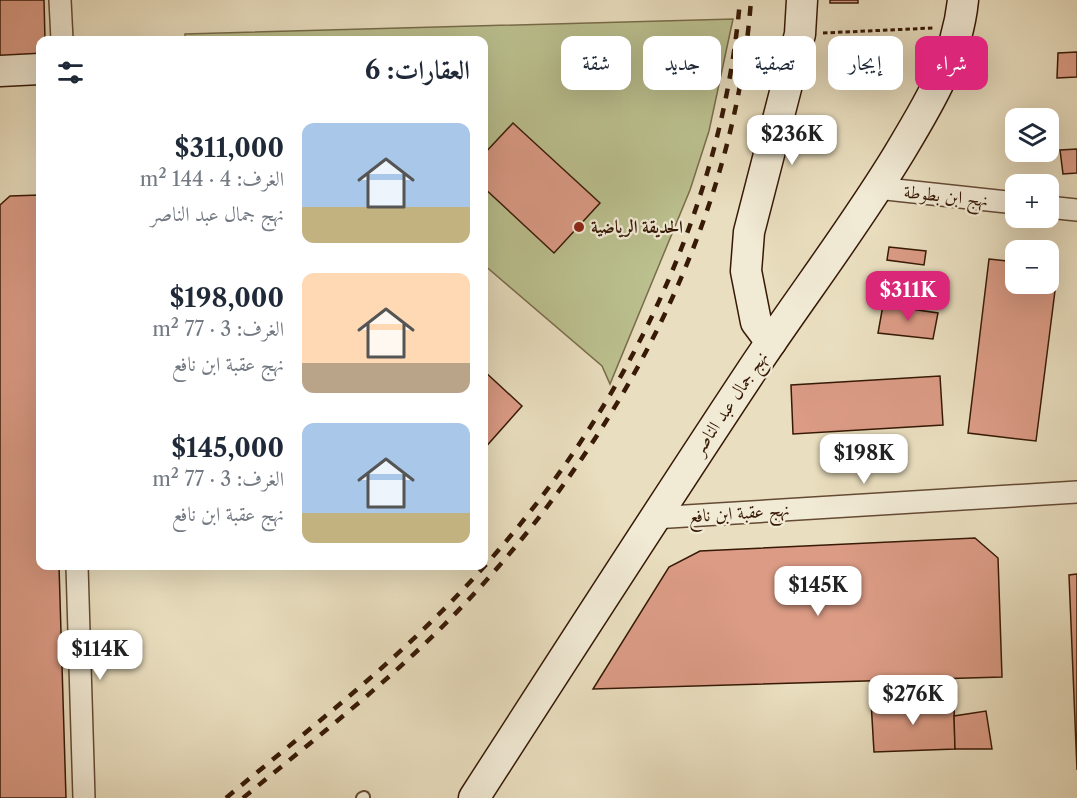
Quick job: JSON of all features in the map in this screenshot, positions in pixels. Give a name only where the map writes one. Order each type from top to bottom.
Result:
[{"type":"street","points":[[60,0],[62,36]]},
{"type":"street","points":[[771,342],[756,322],[746,272],[748,232],[800,34],[801,0]]},
{"type":"street","name":"نهج جمال عبد الناصر","points":[[474,798],[653,518],[877,188],[937,90],[951,58],[962,14]]},
{"type":"street","points":[[0,71],[36,69]]},
{"type":"street","name":"نهج ابن بطوطة","points":[[877,188],[1005,202]]},
{"type":"street","points":[[1059,208],[1077,210]]},
{"type":"street","name":"نهج عقبة ابن نافع","points":[[653,518],[1077,492]]},
{"type":"street","points":[[77,570],[84,798]]},
{"type":"path","points":[[800,34],[962,14]]},
{"type":"green space","name":"الحديقة الرياضية","points":[[733,19],[721,75],[721,36],[643,36],[643,90],[718,90],[709,131],[690,190],[610,384],[602,366],[488,268],[488,36],[185,36],[185,34]]},
{"type":"building","points":[[0,0],[44,0],[45,36],[36,36],[36,55],[0,56]]},
{"type":"building","points":[[830,0],[858,0],[858,3],[830,3]]},
{"type":"building","points":[[1077,52],[1077,77],[1057,78],[1058,53]]},
{"type":"building","points":[[513,123],[600,203],[554,253],[488,192],[488,150]]},
{"type":"building","points":[[1077,149],[1077,173],[1063,174],[1060,150]]},
{"type":"building","points":[[36,195],[36,570],[59,570],[66,798],[0,798],[0,205],[10,196]]},
{"type":"building","points":[[889,247],[926,251],[924,265],[887,260]]},
{"type":"building","points":[[989,259],[1005,261],[1005,294],[1055,294],[1036,441],[968,433]]},
{"type":"building","points":[[883,305],[938,313],[933,339],[878,333]]},
{"type":"building","points":[[488,375],[522,406],[488,444]]},
{"type":"building","points":[[940,376],[943,425],[793,434],[791,385]]},
{"type":"building","points":[[975,538],[998,558],[1002,677],[593,689],[669,567],[700,551]]},
{"type":"building","points":[[1077,574],[1077,770],[1069,575]]},
{"type":"building","points":[[871,701],[954,703],[955,749],[874,752]]},
{"type":"building","points":[[986,711],[992,749],[955,749],[954,716]]},
{"type":"railway","points":[[488,562],[552,483],[601,410],[643,334],[679,254],[708,171],[728,87],[740,0]]},
{"type":"railway","points":[[243,798],[371,692],[444,625],[504,561],[559,491],[609,417],[653,339],[690,257],[719,173],[740,87],[751,0]]},
{"type":"railway","points":[[226,798],[361,686],[438,615],[480,570]]},
{"type":"place","name":"الحديقة الرياضية","points":[[579,227]]}]
